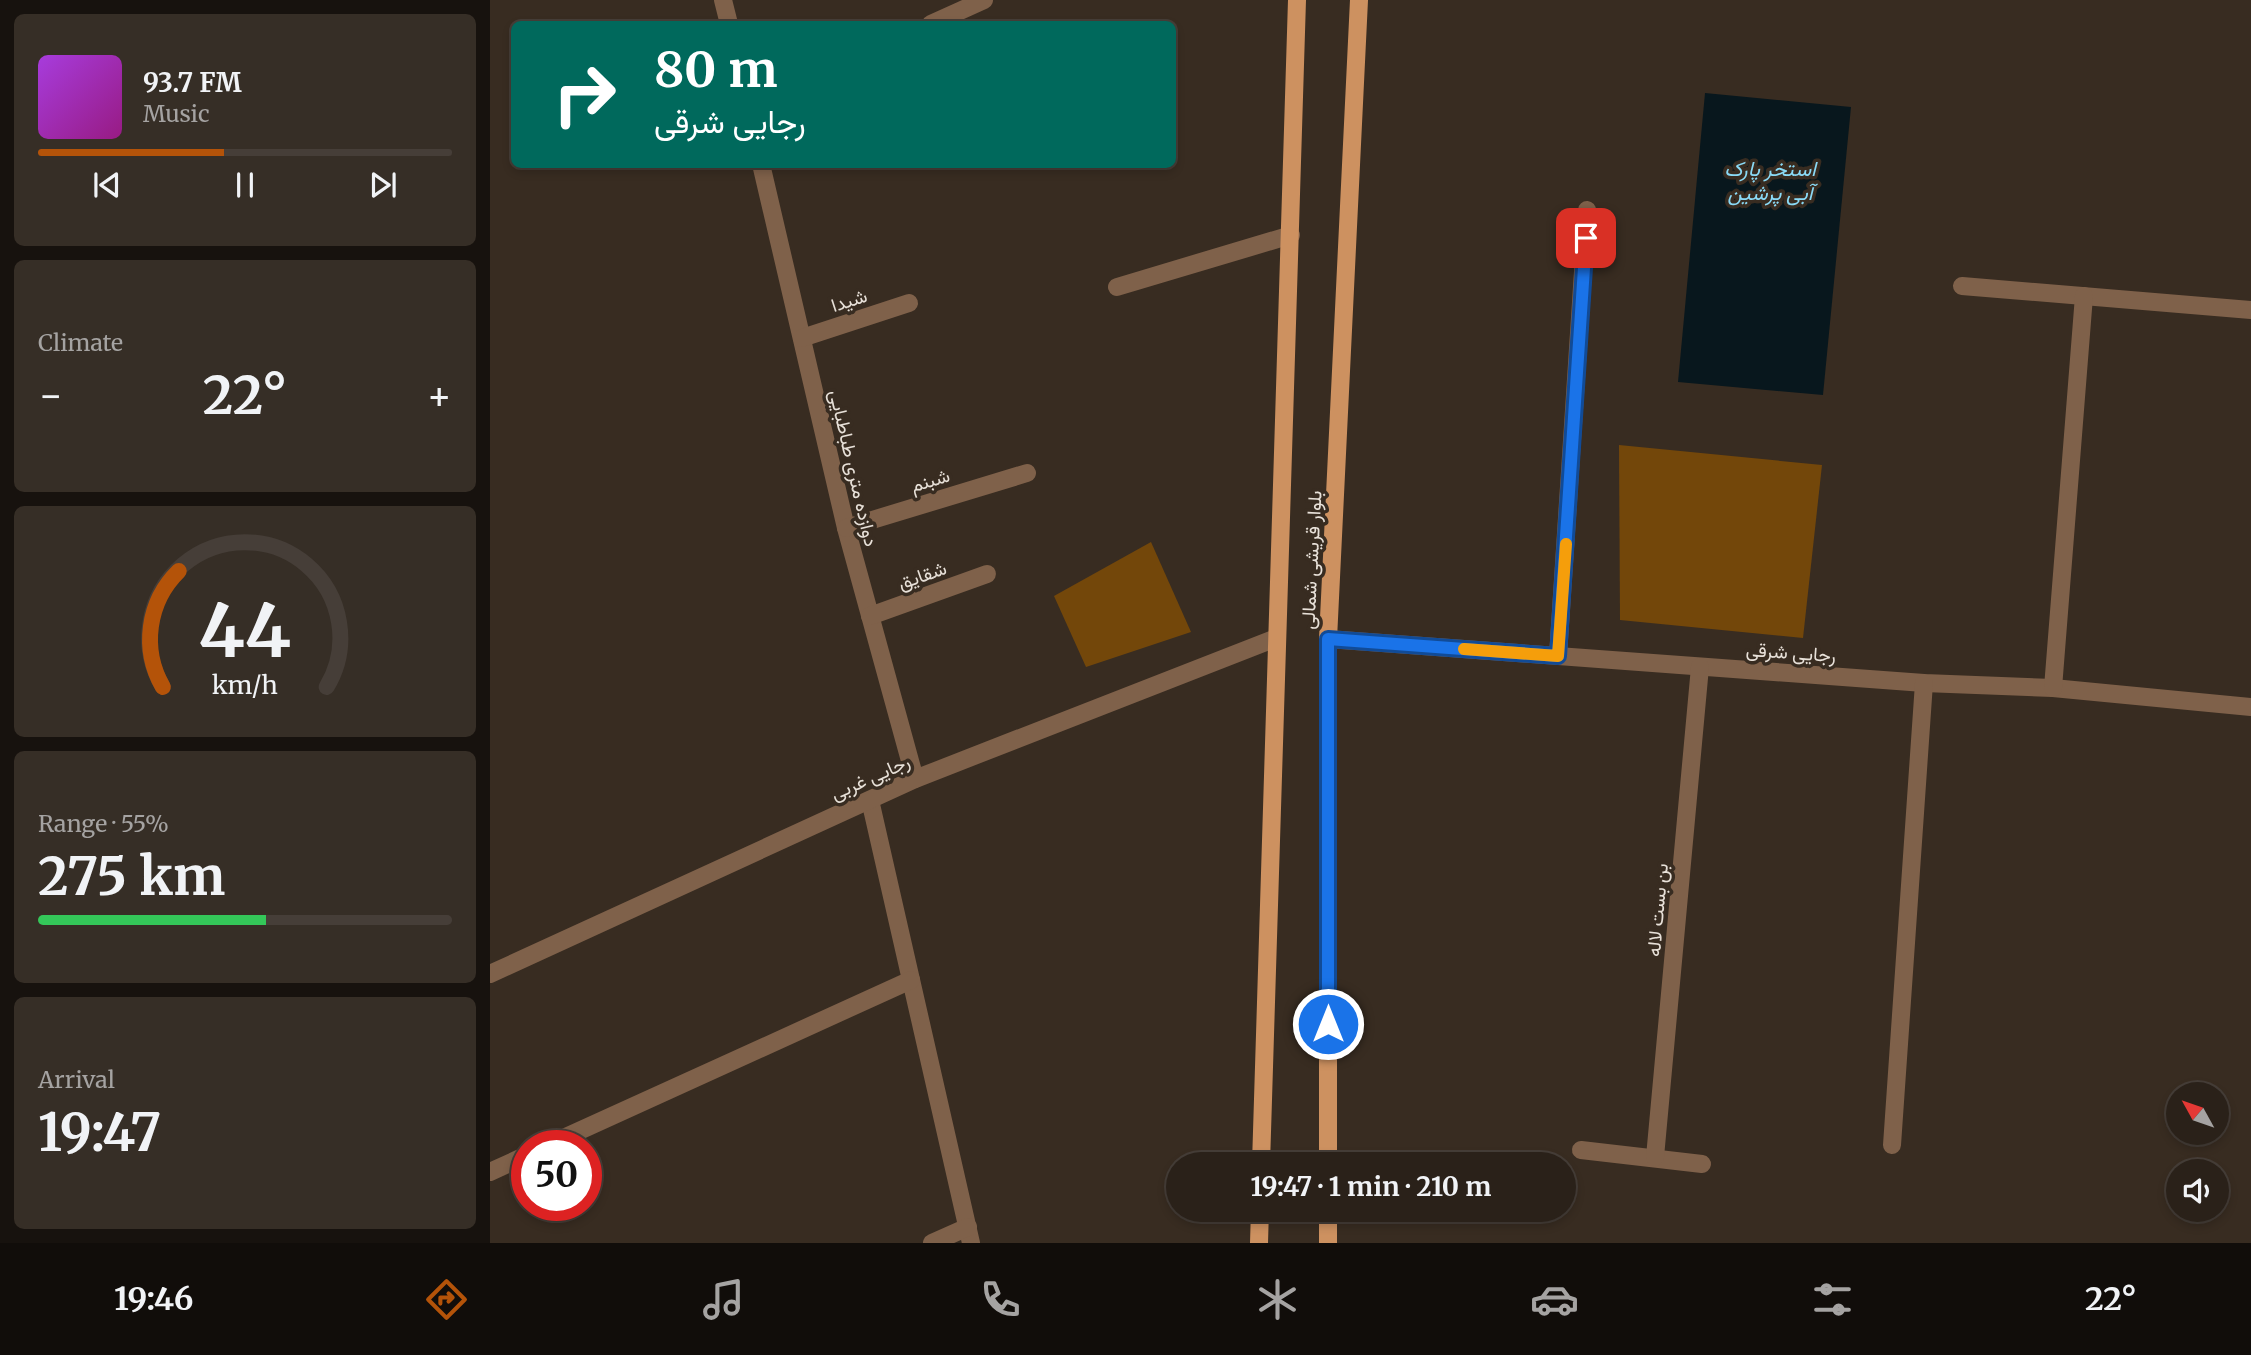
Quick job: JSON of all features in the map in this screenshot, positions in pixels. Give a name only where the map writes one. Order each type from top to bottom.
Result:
[{"type":"main road","name":"بلوار قریشی شمالی","points":[[1261,1152],[1297,0]]},
{"type":"main road","name":"بلوار قریشی شمالی","points":[[1328,1152],[1328,639],[1359,0]]},
{"type":"main road","points":[[1259,1243],[1260,1222]]},
{"type":"main road","points":[[1328,1222],[1328,1243]]},
{"type":"street","points":[[723,0],[728,21]]},
{"type":"street","points":[[938,21],[984,0]]},
{"type":"street","name":"دوازده متری طباطبایی","points":[[762,168],[846,528],[915,779]]},
{"type":"street","points":[[1558,656],[1587,210]]},
{"type":"street","points":[[1117,287],[1291,235]]},
{"type":"street","points":[[1962,286],[2251,310]]},
{"type":"street","points":[[2053,688],[2084,296]]},
{"type":"street","name":"شیدا","points":[[802,338],[909,303]]},
{"type":"street","name":"شبنم","points":[[846,528],[1027,472]]},
{"type":"street","name":"شقایق","points":[[870,616],[987,575]]},
{"type":"street","name":"رجایی غربی","points":[[490,974],[915,779],[1276,638]]},
{"type":"street","name":"رجایی شرقی","points":[[1328,639],[1924,683],[2053,688],[2251,707]]},
{"type":"street","name":"بن بست لاله","points":[[1655,1157],[1700,667]]},
{"type":"street","points":[[1892,1145],[1924,683]]},
{"type":"street","points":[[870,800],[969,1235],[932,1243]]},
{"type":"street","points":[[581,1130],[911,980]]},
{"type":"street","points":[[1581,1150],[1702,1164]]},
{"type":"street","points":[[490,1172],[511,1162]]},
{"type":"water","name":"استخر پارک آبی پرشین","points":[[1705,93],[1851,107],[1823,395],[1678,382]]},
{"type":"building","points":[[1619,445],[1822,465],[1803,638],[1620,620]]},
{"type":"building","points":[[1151,542],[1191,632],[1086,667],[1054,596]]},
{"type":"slow traffic","points":[[1464,649],[1558,656],[1566,544]]},
{"type":"route","points":[[1328,1024],[1328,639],[1558,656],[1586,238]]}]
